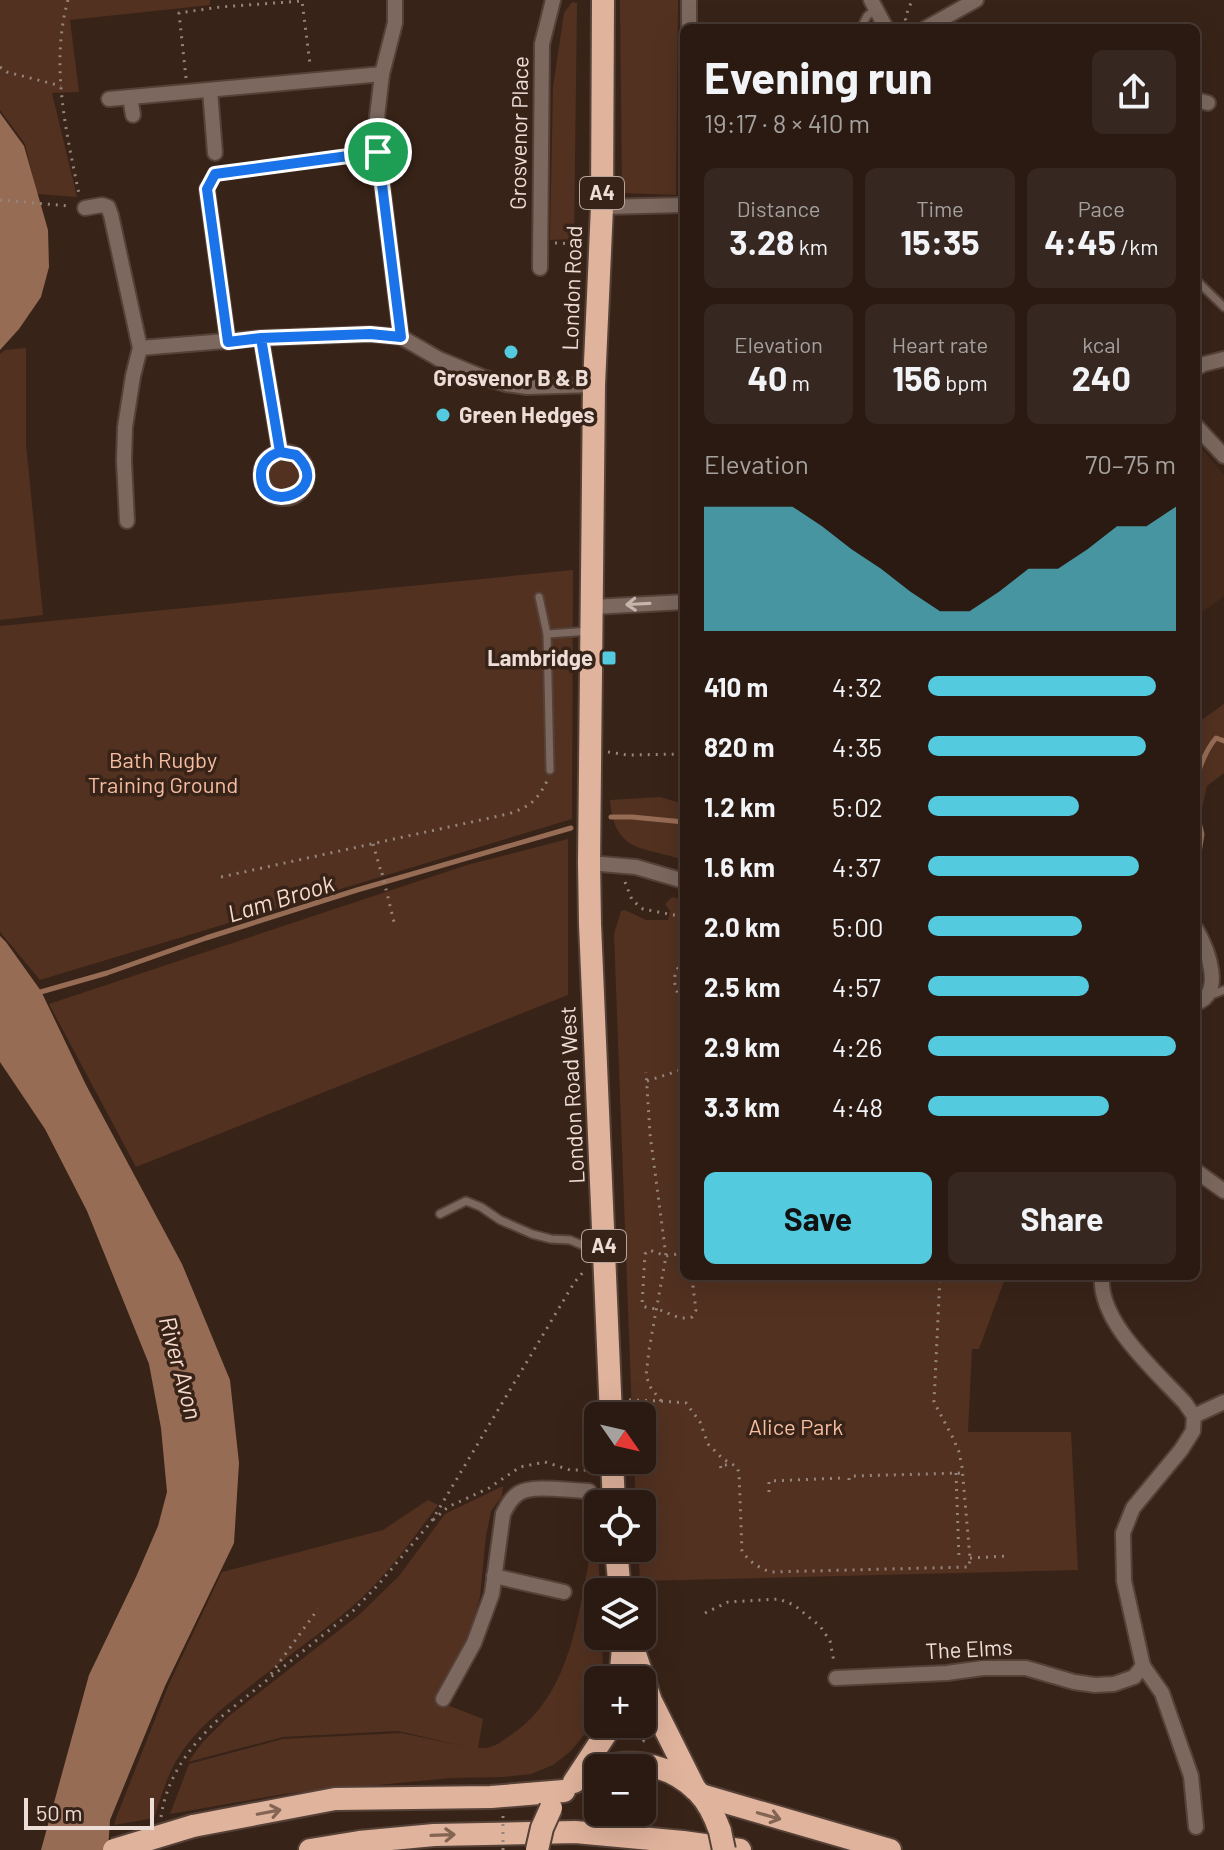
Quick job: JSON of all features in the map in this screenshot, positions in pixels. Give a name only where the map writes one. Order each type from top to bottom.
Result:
[{"type":"highway","name":"London Road","points":[[591,762],[594,385],[602,207],[603,0]]},
{"type":"highway","name":"London Road West","points":[[591,762],[591,954],[610,1402]]},
{"type":"highway","points":[[631,1650],[651,1701],[698,1792],[713,1812],[722,1841]]},
{"type":"highway","points":[[537,1850],[542,1828],[603,1738]]},
{"type":"highway","points":[[656,1767],[680,1777],[698,1792],[890,1850]]},
{"type":"highway","points":[[114,1850],[193,1826],[335,1799],[503,1806],[563,1794],[584,1780]]},
{"type":"highway","points":[[310,1850],[434,1835],[575,1832],[740,1850]]},
{"type":"street","points":[[395,0],[395,23],[382,74],[377,117],[378,152],[401,337]]},
{"type":"street","name":"Grosvenor Place","points":[[540,268],[542,44],[553,0]]},
{"type":"street","points":[[689,0],[689,24]]},
{"type":"street","points":[[933,24],[976,0]]},
{"type":"street","points":[[873,5],[884,24]]},
{"type":"street","points":[[109,99],[382,74]]},
{"type":"street","points":[[210,90],[215,153]]},
{"type":"street","points":[[130,97],[133,115]]},
{"type":"street","points":[[207,189],[228,342]]},
{"type":"street","points":[[602,207],[680,205]]},
{"type":"street","points":[[84,207],[108,207],[140,348],[125,427],[127,521]]},
{"type":"street","points":[[140,348],[261,338],[370,334],[401,337],[439,359],[506,384],[527,387],[594,385]]},
{"type":"street","points":[[261,338],[280,452]]},
{"type":"street","points":[[1200,366],[1224,359]]},
{"type":"street","points":[[1200,430],[1224,456]]},
{"type":"street","points":[[593,607],[680,602]]},
{"type":"street","points":[[589,863],[636,867],[680,880]]},
{"type":"street","points":[[1200,936],[1218,967],[1221,982],[1219,992],[1200,1002]]},
{"type":"street","points":[[1200,1174],[1224,1191]]},
{"type":"street","points":[[1101,1280],[1106,1306],[1118,1329],[1194,1416],[1193,1431],[1133,1508],[1123,1533],[1124,1581],[1143,1666],[1162,1693],[1191,1776],[1196,1827]]},
{"type":"street","points":[[1194,1416],[1224,1402]]},
{"type":"street","points":[[591,1490],[604,1483],[608,1474]]},
{"type":"street","points":[[443,1699],[474,1643],[492,1594],[503,1514],[510,1502],[519,1492],[542,1487],[584,1491]]},
{"type":"street","points":[[494,1576],[564,1592]]},
{"type":"street","name":"The Elms","points":[[836,1678],[1026,1668],[1095,1685],[1114,1684],[1134,1677],[1143,1666]]},
{"type":"lane","points":[[863,24],[873,5]]},
{"type":"lane","points":[[1200,284],[1224,307]]},
{"type":"lane","points":[[539,597],[547,634],[550,770]]},
{"type":"lane","points":[[547,634],[592,631]]},
{"type":"lane","points":[[440,1214],[466,1201],[532,1234],[570,1240],[605,1259]]},
{"type":"path","points":[[0,200],[84,207],[64,118],[61,86],[62,26],[68,0]]},
{"type":"path","points":[[907,24],[905,18],[912,0]]},
{"type":"path","points":[[188,92],[179,13],[220,4],[302,1],[312,80]]},
{"type":"path","points":[[0,67],[7,72],[61,86]]},
{"type":"path","points":[[215,174],[378,152]]},
{"type":"path","points":[[207,189],[215,174],[215,153]]},
{"type":"path","points":[[539,243],[600,244]]},
{"type":"path","points":[[591,762],[614,752],[627,755],[680,754]]},
{"type":"path","points":[[221,877],[508,814],[522,809],[541,795],[550,770]]},
{"type":"path","points":[[373,844],[395,926]]},
{"type":"path","points":[[619,867],[632,900],[643,909],[680,916]]},
{"type":"path","points":[[680,964],[674,977],[680,996]]},
{"type":"path","points":[[647,1081],[680,1070]]},
{"type":"path","points":[[646,1072],[650,1134],[666,1256],[646,1376],[661,1401]]},
{"type":"path","points":[[680,1254],[666,1256],[649,1250],[645,1254],[642,1305],[679,1318],[692,1317],[696,1310],[695,1280]]},
{"type":"path","points":[[161,1819],[170,1784],[182,1760],[202,1735],[353,1611],[431,1522],[574,1283],[588,1267],[605,1259]]},
{"type":"path","points":[[654,1402],[686,1403],[700,1422],[708,1444],[734,1465],[739,1473],[742,1551],[748,1560],[770,1572],[969,1567],[959,1452],[934,1402],[940,1280]]},
{"type":"path","points":[[721,1468],[720,1465],[734,1465]]},
{"type":"path","points":[[956,1473],[959,1559]]},
{"type":"path","points":[[849,1480],[849,1477],[963,1473]]},
{"type":"path","points":[[769,1492],[769,1481],[842,1478]]},
{"type":"path","points":[[970,1558],[1007,1556]]},
{"type":"path","points":[[705,1613],[728,1602],[779,1599],[794,1605],[820,1626],[830,1641],[836,1678]]},
{"type":"path","points":[[266,1680],[318,1609]]},
{"type":"path","points":[[503,1806],[503,1850]]},
{"type":"shaded area","points":[[1200,446],[1224,475],[1224,596],[1200,614]]},
{"type":"green space","points":[[0,0],[210,0],[210,5],[70,20],[79,92],[52,93],[77,197],[37,194],[25,144],[0,110]]},
{"type":"green space","points":[[620,0],[678,0],[676,195],[622,193]]},
{"type":"green space","points":[[572,2],[577,3],[574,239],[550,240],[553,87],[564,13]]},
{"type":"green space","points":[[26,348],[26,444],[43,615],[0,620],[0,354],[5,350]]},
{"type":"green space","points":[[284,458],[296,463],[301,475],[296,487],[284,492],[272,487],[267,475],[272,463]]},
{"type":"green space","name":"Bath Rugby Training Ground","points":[[573,570],[572,819],[40,980],[0,932],[0,626]]},
{"type":"green space","points":[[1224,704],[1224,773],[1207,786],[1200,817],[1200,717],[1203,719]]},
{"type":"green space","points":[[660,797],[680,803],[680,859],[643,849],[625,839],[613,818],[610,800]]},
{"type":"green space","points":[[568,839],[568,995],[136,1167],[49,1004],[467,865]]},
{"type":"green space","name":"Alice Park","points":[[672,897],[680,899],[680,1280],[1005,1280],[979,1349],[972,1349],[968,1432],[1071,1432],[1078,1570],[656,1581],[656,1578],[640,1578],[639,1562],[656,1562],[656,1490],[635,1490],[635,1474],[656,1474],[656,1402],[631,1402],[614,934],[621,911],[646,920],[668,920],[670,911],[665,904]]},
{"type":"green space","points":[[503,1486],[502,1496],[491,1511],[480,1597],[472,1626],[461,1654],[435,1700],[483,1719],[478,1748],[499,1743],[511,1735],[531,1718],[559,1676],[576,1627],[584,1586],[584,1650],[602,1650],[603,1666],[584,1666],[584,1735],[571,1751],[553,1765],[531,1774],[451,1778],[284,1794],[170,1814],[189,1764],[283,1739],[401,1733],[468,1747],[398,1731],[283,1737],[188,1762],[229,1716],[360,1614],[399,1576],[445,1514]]},
{"type":"green space","points":[[428,1500],[438,1505],[369,1591],[226,1706],[193,1738],[171,1771],[154,1818],[114,1825],[169,1684],[222,1572],[383,1530]]},
{"type":"green space","points":[[589,1562],[599,1562],[599,1578],[586,1578]]},
{"type":"water","points":[[0,113],[24,146],[48,230],[49,267],[41,297],[0,350]]},
{"type":"water","name":"River Avon","points":[[0,936],[41,991],[86,1085],[182,1264],[230,1380],[239,1463],[234,1543],[165,1686],[110,1820],[108,1850],[41,1850],[89,1675],[158,1526],[167,1492],[161,1428],[149,1364],[87,1211],[45,1129],[0,1062]]},
{"type":"waterway","name":"Lam Brook","points":[[1200,768],[1216,738],[1224,741]]},
{"type":"waterway","name":"Lam Brook","points":[[611,817],[680,822]]},
{"type":"waterway","name":"Lam Brook","points":[[1200,826],[1200,847]]},
{"type":"waterway","name":"Lam Brook","points":[[37,993],[107,973],[357,890],[571,828]]},
{"type":"place","name":"Grosvenor B & B","points":[[511,352]]},
{"type":"place","name":"Green Hedges","points":[[443,415]]},
{"type":"place","name":"Lambridge","points":[[609,658]]},
{"type":"route","points":[[378,152],[215,174],[207,189],[228,342],[261,338],[280,452],[267,458],[261,478],[267,491],[273,495],[295,495],[301,490],[307,475],[302,460],[288,452],[280,452],[261,338],[370,334],[401,337],[378,152]]}]
